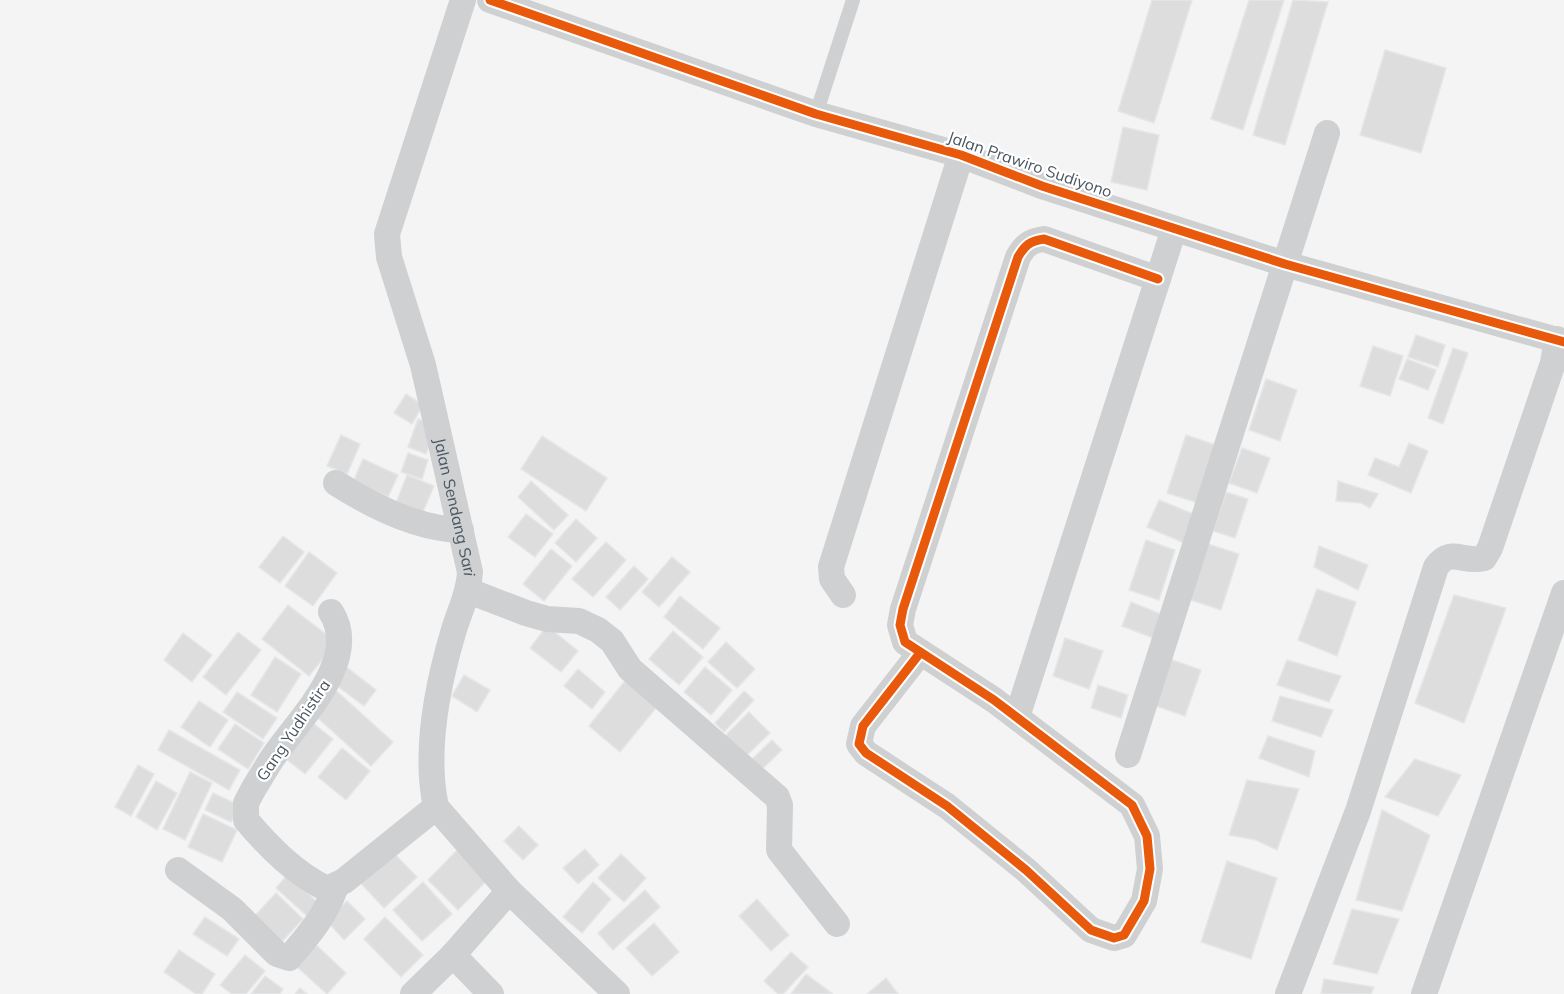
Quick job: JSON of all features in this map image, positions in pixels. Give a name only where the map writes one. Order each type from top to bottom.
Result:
[{"type":"street","name":"Jalan Sendang Sari","points":[[436,807],[433,791],[433,730],[453,632],[469,591],[468,554],[423,365],[387,246],[387,234],[463,0]]},
{"type":"street","name":"Jalan Prawiro Sudiyono","points":[[490,0],[816,114],[961,154],[1042,186],[1174,229],[1285,264],[1561,340]]},
{"type":"street","points":[[1128,755],[1327,133]]},
{"type":"street","points":[[843,596],[832,579],[831,567],[961,154]]},
{"type":"street","points":[[1017,717],[1174,229]]},
{"type":"street","points":[[921,653],[863,726],[859,744],[866,753],[947,806],[1017,862],[1091,930],[1114,938],[1124,936],[1144,901],[1150,869],[1147,836],[1132,805],[1017,717],[905,642],[900,625],[903,609],[1018,257],[1025,246],[1033,240],[1044,238],[1158,279]]},
{"type":"street","points":[[1288,994],[1358,811],[1437,567],[1443,558],[1451,555],[1473,561],[1484,558],[1490,548],[1561,340]]},
{"type":"street","points":[[336,483],[356,496],[420,523],[461,530]]},
{"type":"street","points":[[469,591],[536,616],[579,621],[598,630],[612,641],[630,669],[777,796],[780,805],[779,850],[837,924]]},
{"type":"street","points":[[1424,994],[1564,593]]},
{"type":"street","name":"Gang Yudhistira","points":[[331,612],[338,623],[339,632],[331,676],[254,788],[246,803],[246,820],[273,850],[312,882],[327,889],[336,886]]},
{"type":"street","points":[[178,870],[232,909],[277,954],[289,958],[316,927],[330,904],[336,886],[436,807],[509,891],[617,994]]},
{"type":"street","points":[[413,994],[453,955],[509,891]]},
{"type":"street","points":[[453,955],[491,994]]},
{"type":"lane","points":[[816,114],[853,0]]},
{"type":"building","points":[[1152,0],[1192,0],[1154,123],[1118,111]]},
{"type":"building","points":[[1249,0],[1284,0],[1243,130],[1211,119]]},
{"type":"building","points":[[1293,0],[1328,2],[1285,145],[1253,135]]},
{"type":"building","points":[[1385,50],[1446,68],[1421,153],[1360,135]]},
{"type":"building","points":[[1123,127],[1159,135],[1147,190],[1111,182]]},
{"type":"building","points":[[1416,335],[1445,345],[1438,367],[1408,357]]},
{"type":"building","points":[[1373,346],[1403,356],[1390,396],[1360,386]]},
{"type":"building","points":[[1453,348],[1468,353],[1443,424],[1428,418]]},
{"type":"building","points":[[1407,359],[1436,370],[1428,390],[1399,379]]},
{"type":"building","points":[[1266,379],[1297,390],[1280,441],[1249,430]]},
{"type":"building","points":[[406,394],[423,405],[412,424],[394,413]]},
{"type":"building","points":[[418,419],[436,425],[426,454],[408,447]]},
{"type":"building","points":[[341,435],[360,444],[347,474],[327,466]]},
{"type":"building","points":[[1186,435],[1219,446],[1201,504],[1167,493]]},
{"type":"building","points":[[542,436],[607,478],[586,511],[521,469]]},
{"type":"building","points":[[1409,443],[1428,451],[1411,493],[1368,475],[1375,458],[1399,467]]},
{"type":"building","points":[[1242,448],[1270,458],[1257,493],[1229,483]]},
{"type":"building","points":[[408,453],[428,460],[422,479],[401,472]]},
{"type":"building","points":[[363,459],[398,475],[388,497],[353,482]]},
{"type":"building","points":[[407,475],[434,486],[420,519],[394,508]]},
{"type":"building","points":[[531,481],[568,515],[554,530],[518,497]]},
{"type":"building","points":[[1338,481],[1378,494],[1370,508],[1361,503],[1336,501]]},
{"type":"building","points":[[1226,492],[1248,499],[1235,538],[1213,531]]},
{"type":"building","points":[[1159,500],[1196,515],[1184,543],[1147,527]]},
{"type":"building","points":[[526,514],[553,534],[535,557],[508,537]]},
{"type":"building","points":[[576,519],[597,538],[576,562],[555,543]]},
{"type":"building","points":[[283,536],[304,552],[280,583],[259,567]]},
{"type":"building","points":[[1146,540],[1175,550],[1159,600],[1129,590]]},
{"type":"building","points":[[606,542],[626,560],[593,597],[572,579]]},
{"type":"building","points":[[1205,543],[1239,554],[1221,610],[1188,599]]},
{"type":"building","points":[[1319,546],[1368,565],[1358,590],[1314,567]]},
{"type":"building","points":[[551,549],[572,566],[544,601],[523,584]]},
{"type":"building","points":[[309,552],[337,573],[313,606],[285,586]]},
{"type":"building","points":[[672,557],[690,572],[659,607],[642,592]]},
{"type":"building","points":[[634,566],[648,579],[620,610],[606,597]]},
{"type":"building","points":[[1317,589],[1356,602],[1337,656],[1298,640]]},
{"type":"building","points":[[1454,595],[1506,608],[1464,723],[1415,703]]},
{"type":"building","points":[[680,596],[720,628],[703,649],[664,617]]},
{"type":"building","points":[[1131,602],[1168,617],[1158,640],[1122,626]]},
{"type":"building","points":[[288,605],[336,642],[309,676],[262,639]]},
{"type":"building","points":[[547,626],[578,651],[561,672],[530,648]]},
{"type":"building","points":[[673,631],[703,657],[679,685],[649,659]]},
{"type":"building","points":[[238,632],[261,650],[226,695],[203,677]]},
{"type":"building","points":[[183,633],[212,655],[192,682],[164,660]]},
{"type":"building","points":[[1065,638],[1103,651],[1089,689],[1053,676]]},
{"type":"building","points":[[726,642],[755,669],[737,688],[708,662]]},
{"type":"building","points":[[275,657],[301,674],[277,712],[251,695]]},
{"type":"building","points":[[1170,659],[1201,670],[1185,716],[1153,705]]},
{"type":"building","points":[[1287,660],[1341,676],[1329,702],[1277,685]]},
{"type":"building","points":[[345,666],[376,690],[364,706],[332,682]]},
{"type":"building","points":[[705,667],[732,690],[711,715],[684,692]]},
{"type":"building","points":[[578,669],[605,692],[592,709],[564,686]]},
{"type":"building","points":[[464,675],[490,690],[477,712],[452,696]]},
{"type":"building","points":[[628,677],[660,703],[620,752],[589,726]]},
{"type":"building","points":[[1098,685],[1128,695],[1121,718],[1091,708]]},
{"type":"building","points":[[331,686],[393,742],[371,766],[309,710]]},
{"type":"building","points":[[744,691],[754,700],[724,732],[715,723]]},
{"type":"building","points":[[237,692],[277,718],[263,739],[223,712]]},
{"type":"building","points":[[1280,696],[1333,710],[1321,737],[1272,721]]},
{"type":"building","points":[[199,701],[228,720],[210,747],[181,727]]},
{"type":"building","points":[[749,712],[770,733],[742,760],[722,739]]},
{"type":"building","points":[[309,720],[333,739],[305,774],[281,755]]},
{"type":"building","points":[[235,724],[264,743],[248,769],[218,749]]},
{"type":"building","points":[[169,730],[240,770],[229,790],[158,750]]},
{"type":"building","points":[[1268,736],[1315,751],[1309,777],[1259,758]]},
{"type":"building","points":[[772,740],[782,750],[759,772],[749,762]]},
{"type":"building","points":[[342,748],[370,771],[346,800],[318,777]]},
{"type":"building","points":[[1415,759],[1461,775],[1438,816],[1385,797]]},
{"type":"building","points":[[138,765],[154,774],[131,816],[115,807]]},
{"type":"building","points":[[190,772],[212,783],[185,840],[163,829]]},
{"type":"building","points":[[1247,780],[1299,789],[1277,850],[1256,840],[1229,835]]},
{"type":"building","points":[[156,781],[177,793],[157,830],[136,817]]},
{"type":"building","points":[[213,793],[239,805],[231,822],[205,810]]},
{"type":"building","points":[[1382,810],[1430,835],[1402,911],[1356,900]]},
{"type":"building","points":[[203,814],[237,830],[222,862],[188,847]]},
{"type":"building","points":[[519,826],[538,845],[523,860],[504,841]]},
{"type":"building","points":[[462,845],[492,875],[458,910],[428,880]]},
{"type":"building","points":[[387,846],[417,877],[384,908],[355,877]]},
{"type":"building","points":[[585,849],[599,865],[578,884],[563,868]]},
{"type":"building","points":[[621,854],[646,878],[624,902],[598,878]]},
{"type":"building","points":[[1227,861],[1277,878],[1251,959],[1201,942]]},
{"type":"building","points":[[288,874],[319,904],[308,917],[276,888]]},
{"type":"building","points":[[423,882],[452,914],[422,941],[393,910]]},
{"type":"building","points":[[593,882],[611,899],[582,933],[563,917]]},
{"type":"building","points":[[645,890],[660,907],[613,950],[598,933]]},
{"type":"building","points":[[276,893],[303,919],[275,949],[248,923]]},
{"type":"building","points":[[757,899],[789,935],[771,951],[739,916]]},
{"type":"building","points":[[347,901],[365,919],[344,940],[327,921]]},
{"type":"building","points":[[1352,909],[1399,919],[1377,974],[1333,964]]},
{"type":"building","points":[[205,917],[239,939],[227,956],[193,934]]},
{"type":"building","points":[[385,917],[423,955],[401,977],[364,939]]},
{"type":"building","points":[[654,923],[679,952],[652,976],[626,948]]},
{"type":"building","points":[[315,944],[346,973],[327,994],[296,966]]},
{"type":"building","points":[[179,950],[215,974],[202,994],[196,994],[164,972]]},
{"type":"building","points":[[791,952],[808,967],[783,994],[778,994],[764,981]]},
{"type":"building","points":[[245,955],[265,971],[246,994],[232,994],[220,985]]},
{"type":"building","points":[[806,974],[833,994],[791,994]]},
{"type":"building","points":[[265,976],[283,989],[280,994],[251,994]]},
{"type":"building","points":[[886,978],[898,994],[867,994]]},
{"type":"building","points":[[1324,979],[1374,987],[1371,994],[1321,994]]},
{"type":"building","points":[[300,988],[307,994],[295,994]]},
{"type":"cycle path","points":[[490,0],[816,114],[961,155],[1042,186],[1285,264],[1564,342]]},
{"type":"cycle path","points":[[920,653],[863,726],[859,744],[866,753],[947,806],[1026,870],[1091,930],[1114,938],[1124,935],[1144,901],[1150,869],[1147,836],[1132,805],[994,700],[905,642],[900,625],[903,609],[1018,257],[1023,249],[1031,242],[1044,239],[1158,279]]}]
